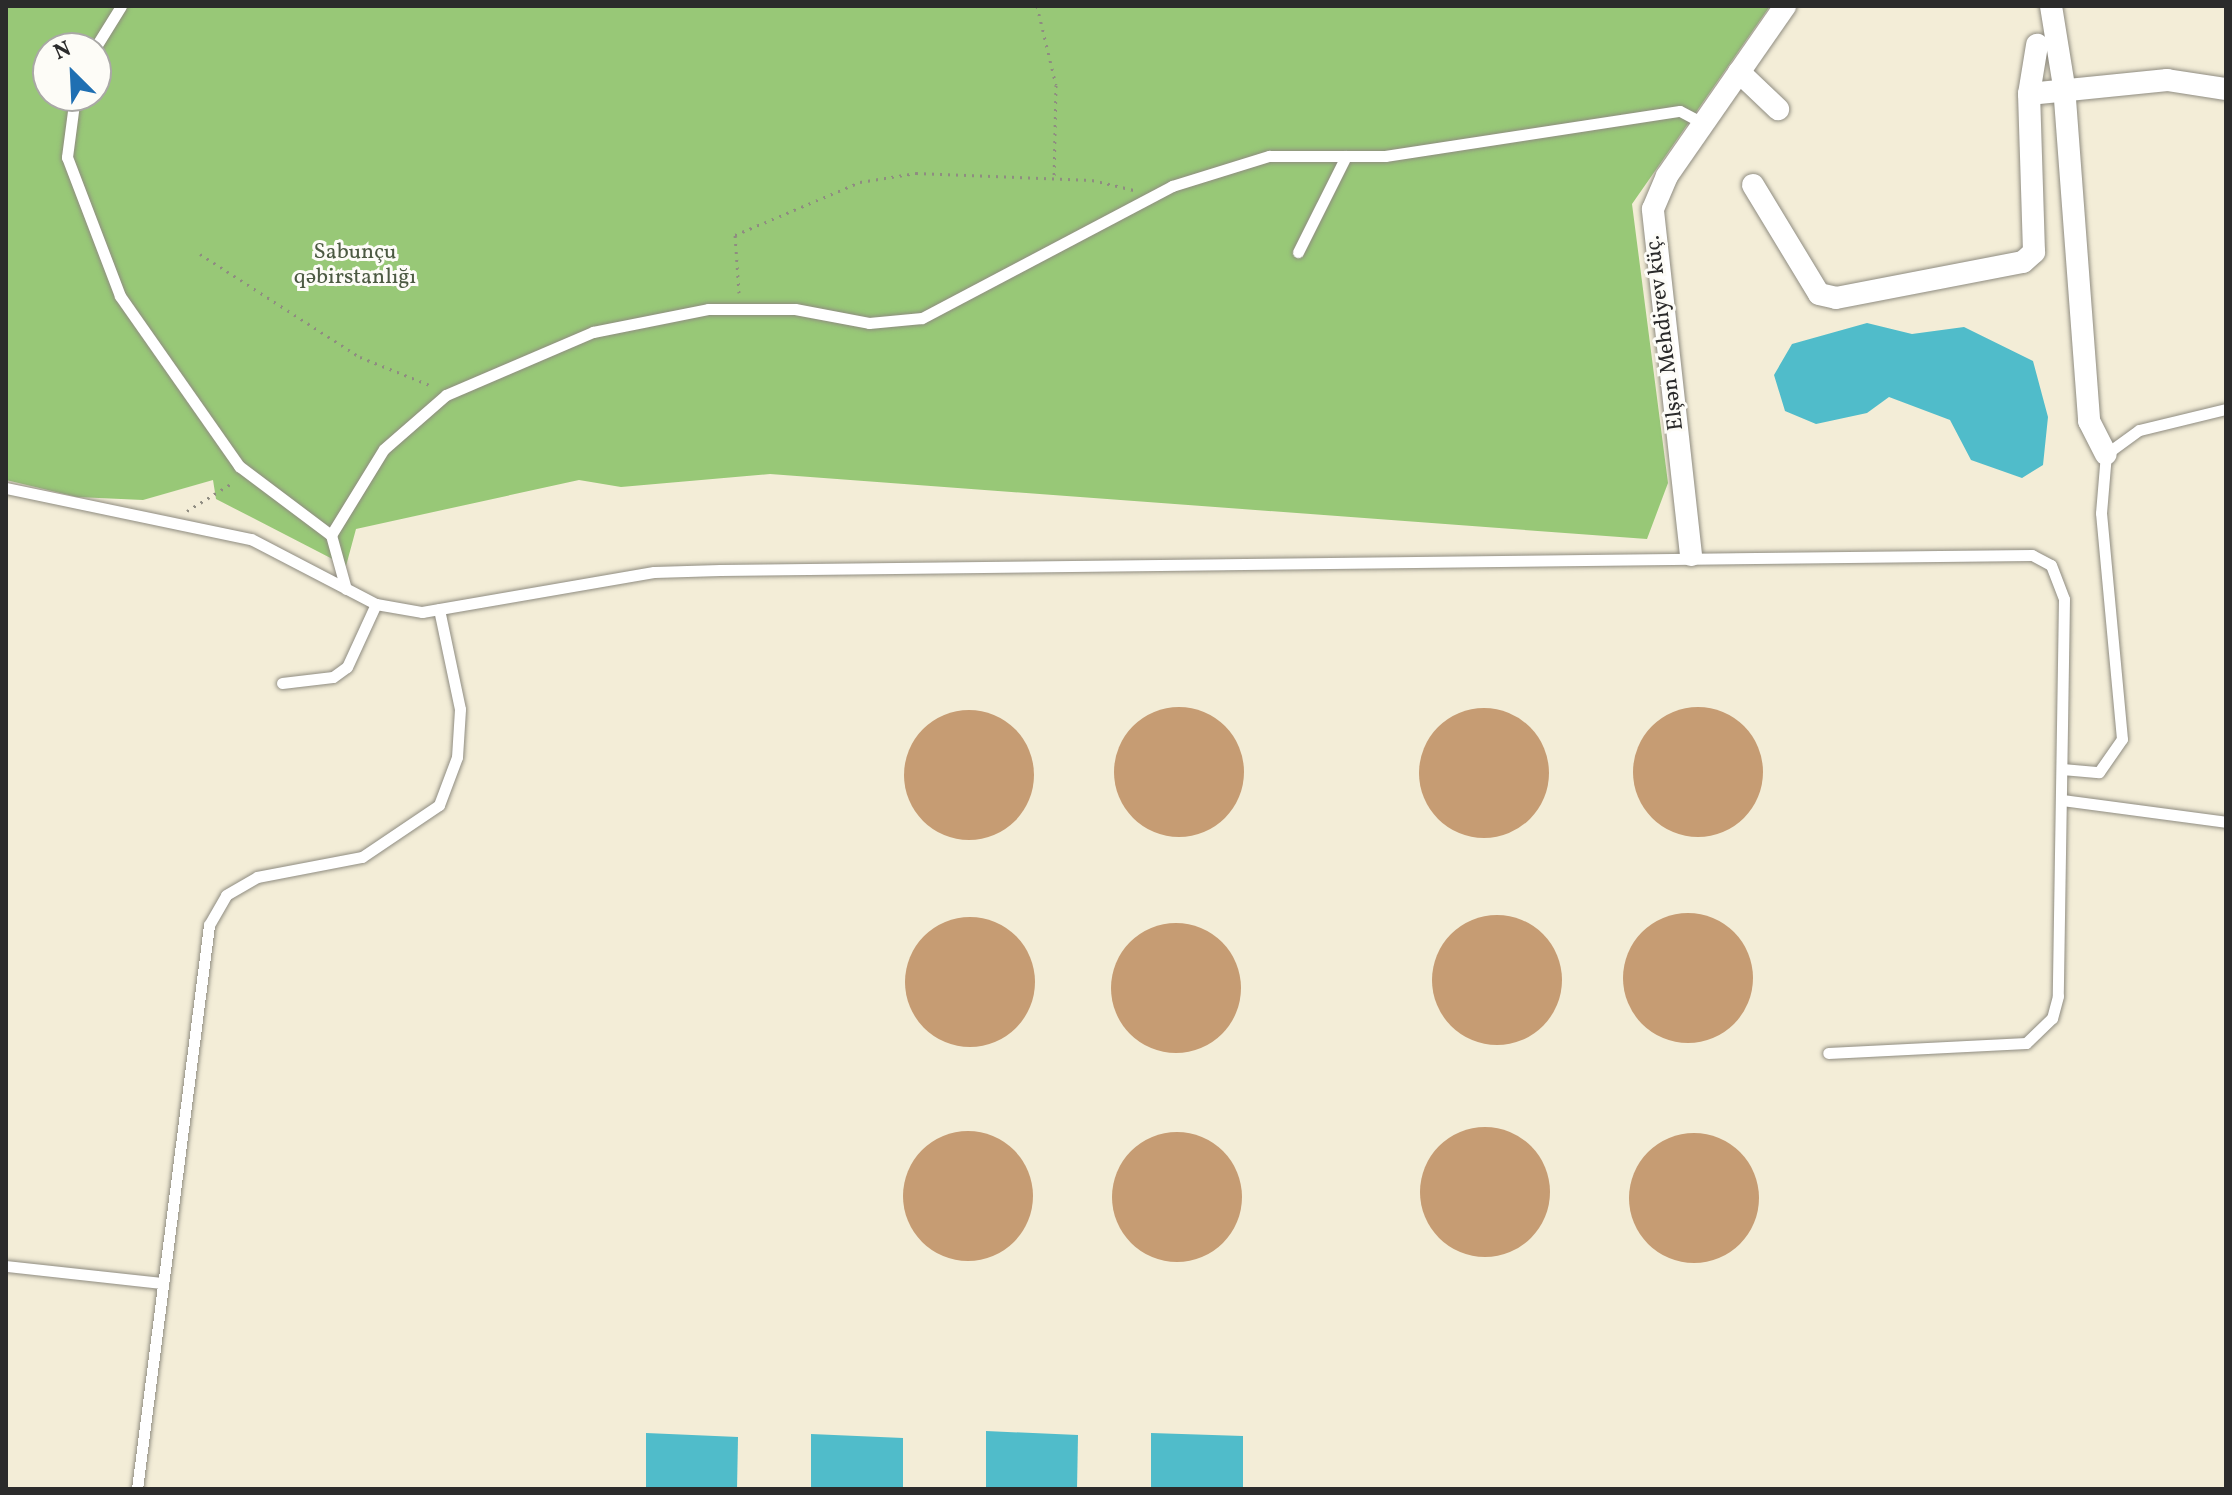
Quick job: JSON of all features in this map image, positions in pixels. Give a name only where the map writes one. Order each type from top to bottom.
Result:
[{"type":"street","name":"Elşən Mehdiyev küç.","points":[[1691,555],[1652,221],[1662,187],[1785,6]]},
{"type":"street","points":[[2051,6],[2064,86],[2085,393],[2093,437],[2106,454]]},
{"type":"street","points":[[1753,185],[1819,294],[1836,298],[2023,262],[2034,252],[2029,94],[2037,45]]},
{"type":"street","points":[[1739,72],[1778,109]]},
{"type":"street","points":[[2029,94],[2064,86],[2167,80],[2226,89]]},
{"type":"lane","points":[[105,32],[121,6]]},
{"type":"lane","points":[[331,535],[384,449],[446,395],[593,332],[740,309],[795,309],[869,323],[922,318],[1148,198],[1269,156],[1346,156],[1680,111],[1703,123]]},
{"type":"lane","points":[[73,112],[67,157],[107,271],[249,476],[331,535],[346,589]]},
{"type":"lane","points":[[1298,252],[1346,156]]},
{"type":"lane","points":[[2062,769],[2099,772],[2122,739],[2101,513],[2106,454],[2139,430],[2226,409]]},
{"type":"lane","points":[[6,488],[181,522],[281,551],[376,604],[439,609],[654,572],[2011,552],[2051,565],[2064,599],[2058,996],[2041,1034],[2008,1044],[1828,1053]]},
{"type":"lane","points":[[282,683],[333,677],[347,667],[376,604]]},
{"type":"lane","points":[[137,1489],[209,925],[226,895],[257,877],[362,857],[439,805],[457,757],[460,709],[439,609]]},
{"type":"lane","points":[[2062,800],[2226,822]]},
{"type":"lane","points":[[6,1266],[163,1283]]},
{"type":"path","points":[[1037,6],[1056,85],[1054,179]]},
{"type":"path","points":[[740,309],[735,235],[750,223],[860,182],[916,173],[1054,179],[1128,187],[1148,198]]},
{"type":"path","points":[[200,254],[360,357],[446,395]]},
{"type":"path","points":[[181,522],[196,501],[249,476]]},
{"type":"green space","name":"Sabunçu qəbirstanlığı","points":[[6,6],[1770,6],[1632,204],[1668,483],[1647,539],[770,474],[621,487],[579,480],[356,529],[346,566],[216,499],[213,480],[143,500],[77,497],[6,480]]},
{"type":"water","points":[[1867,323],[1912,334],[1964,327],[2033,361],[2048,417],[2043,465],[2022,478],[1971,460],[1950,420],[1889,397],[1867,413],[1816,424],[1785,411],[1774,375],[1792,344]]},
{"type":"water","points":[[986,1431],[1078,1435],[1077,1489],[986,1489]]},
{"type":"water","points":[[646,1433],[738,1437],[737,1489],[646,1489]]},
{"type":"water","points":[[1151,1433],[1243,1436],[1243,1489],[1151,1489]]},
{"type":"water","points":[[811,1434],[903,1438],[903,1489],[811,1489]]},
{"type":"building","points":[[1179,707],[1204,712],[1225,726],[1239,747],[1244,772],[1239,797],[1225,818],[1204,832],[1179,837],[1154,832],[1133,818],[1119,797],[1114,772],[1119,747],[1133,726],[1154,712]]},
{"type":"building","points":[[1698,707],[1723,712],[1744,726],[1758,747],[1763,772],[1758,797],[1744,818],[1723,832],[1698,837],[1673,832],[1652,818],[1638,797],[1633,772],[1638,747],[1652,726],[1673,712]]},
{"type":"building","points":[[1484,708],[1509,713],[1530,727],[1544,748],[1549,773],[1544,798],[1530,819],[1509,833],[1484,838],[1459,833],[1438,819],[1424,798],[1419,773],[1424,748],[1438,727],[1459,713]]},
{"type":"building","points":[[969,710],[994,715],[1015,729],[1029,750],[1034,775],[1029,800],[1015,821],[994,835],[969,840],[944,835],[923,821],[909,800],[904,775],[909,750],[923,729],[944,715]]},
{"type":"building","points":[[1688,913],[1713,918],[1734,932],[1748,953],[1753,978],[1748,1003],[1734,1024],[1713,1038],[1688,1043],[1663,1038],[1642,1024],[1628,1003],[1623,978],[1628,953],[1642,932],[1663,918]]},
{"type":"building","points":[[1497,915],[1522,920],[1543,934],[1557,955],[1562,980],[1557,1005],[1543,1026],[1522,1040],[1497,1045],[1472,1040],[1451,1026],[1437,1005],[1432,980],[1437,955],[1451,934],[1472,920]]},
{"type":"building","points":[[970,917],[995,922],[1016,936],[1030,957],[1035,982],[1030,1007],[1016,1028],[995,1042],[970,1047],[945,1042],[924,1028],[910,1007],[905,982],[910,957],[924,936],[945,922]]},
{"type":"building","points":[[1176,923],[1201,928],[1222,942],[1236,963],[1241,988],[1236,1013],[1222,1034],[1201,1048],[1176,1053],[1151,1048],[1130,1034],[1116,1013],[1111,988],[1116,963],[1130,942],[1151,928]]},
{"type":"building","points":[[1485,1127],[1510,1132],[1531,1146],[1545,1167],[1550,1192],[1545,1217],[1531,1238],[1510,1252],[1485,1257],[1460,1252],[1439,1238],[1425,1217],[1420,1192],[1425,1167],[1439,1146],[1460,1132]]},
{"type":"building","points":[[968,1131],[993,1136],[1014,1150],[1028,1171],[1033,1196],[1028,1221],[1014,1242],[993,1256],[968,1261],[943,1256],[922,1242],[908,1221],[903,1196],[908,1171],[922,1150],[943,1136]]},
{"type":"building","points":[[1177,1132],[1202,1137],[1223,1151],[1237,1172],[1242,1197],[1237,1222],[1223,1243],[1202,1257],[1177,1262],[1152,1257],[1131,1243],[1117,1222],[1112,1197],[1117,1172],[1131,1151],[1152,1137]]},
{"type":"building","points":[[1694,1133],[1719,1138],[1740,1152],[1754,1173],[1759,1198],[1754,1223],[1740,1244],[1719,1258],[1694,1263],[1669,1258],[1648,1244],[1634,1223],[1629,1198],[1634,1173],[1648,1152],[1669,1138]]}]
